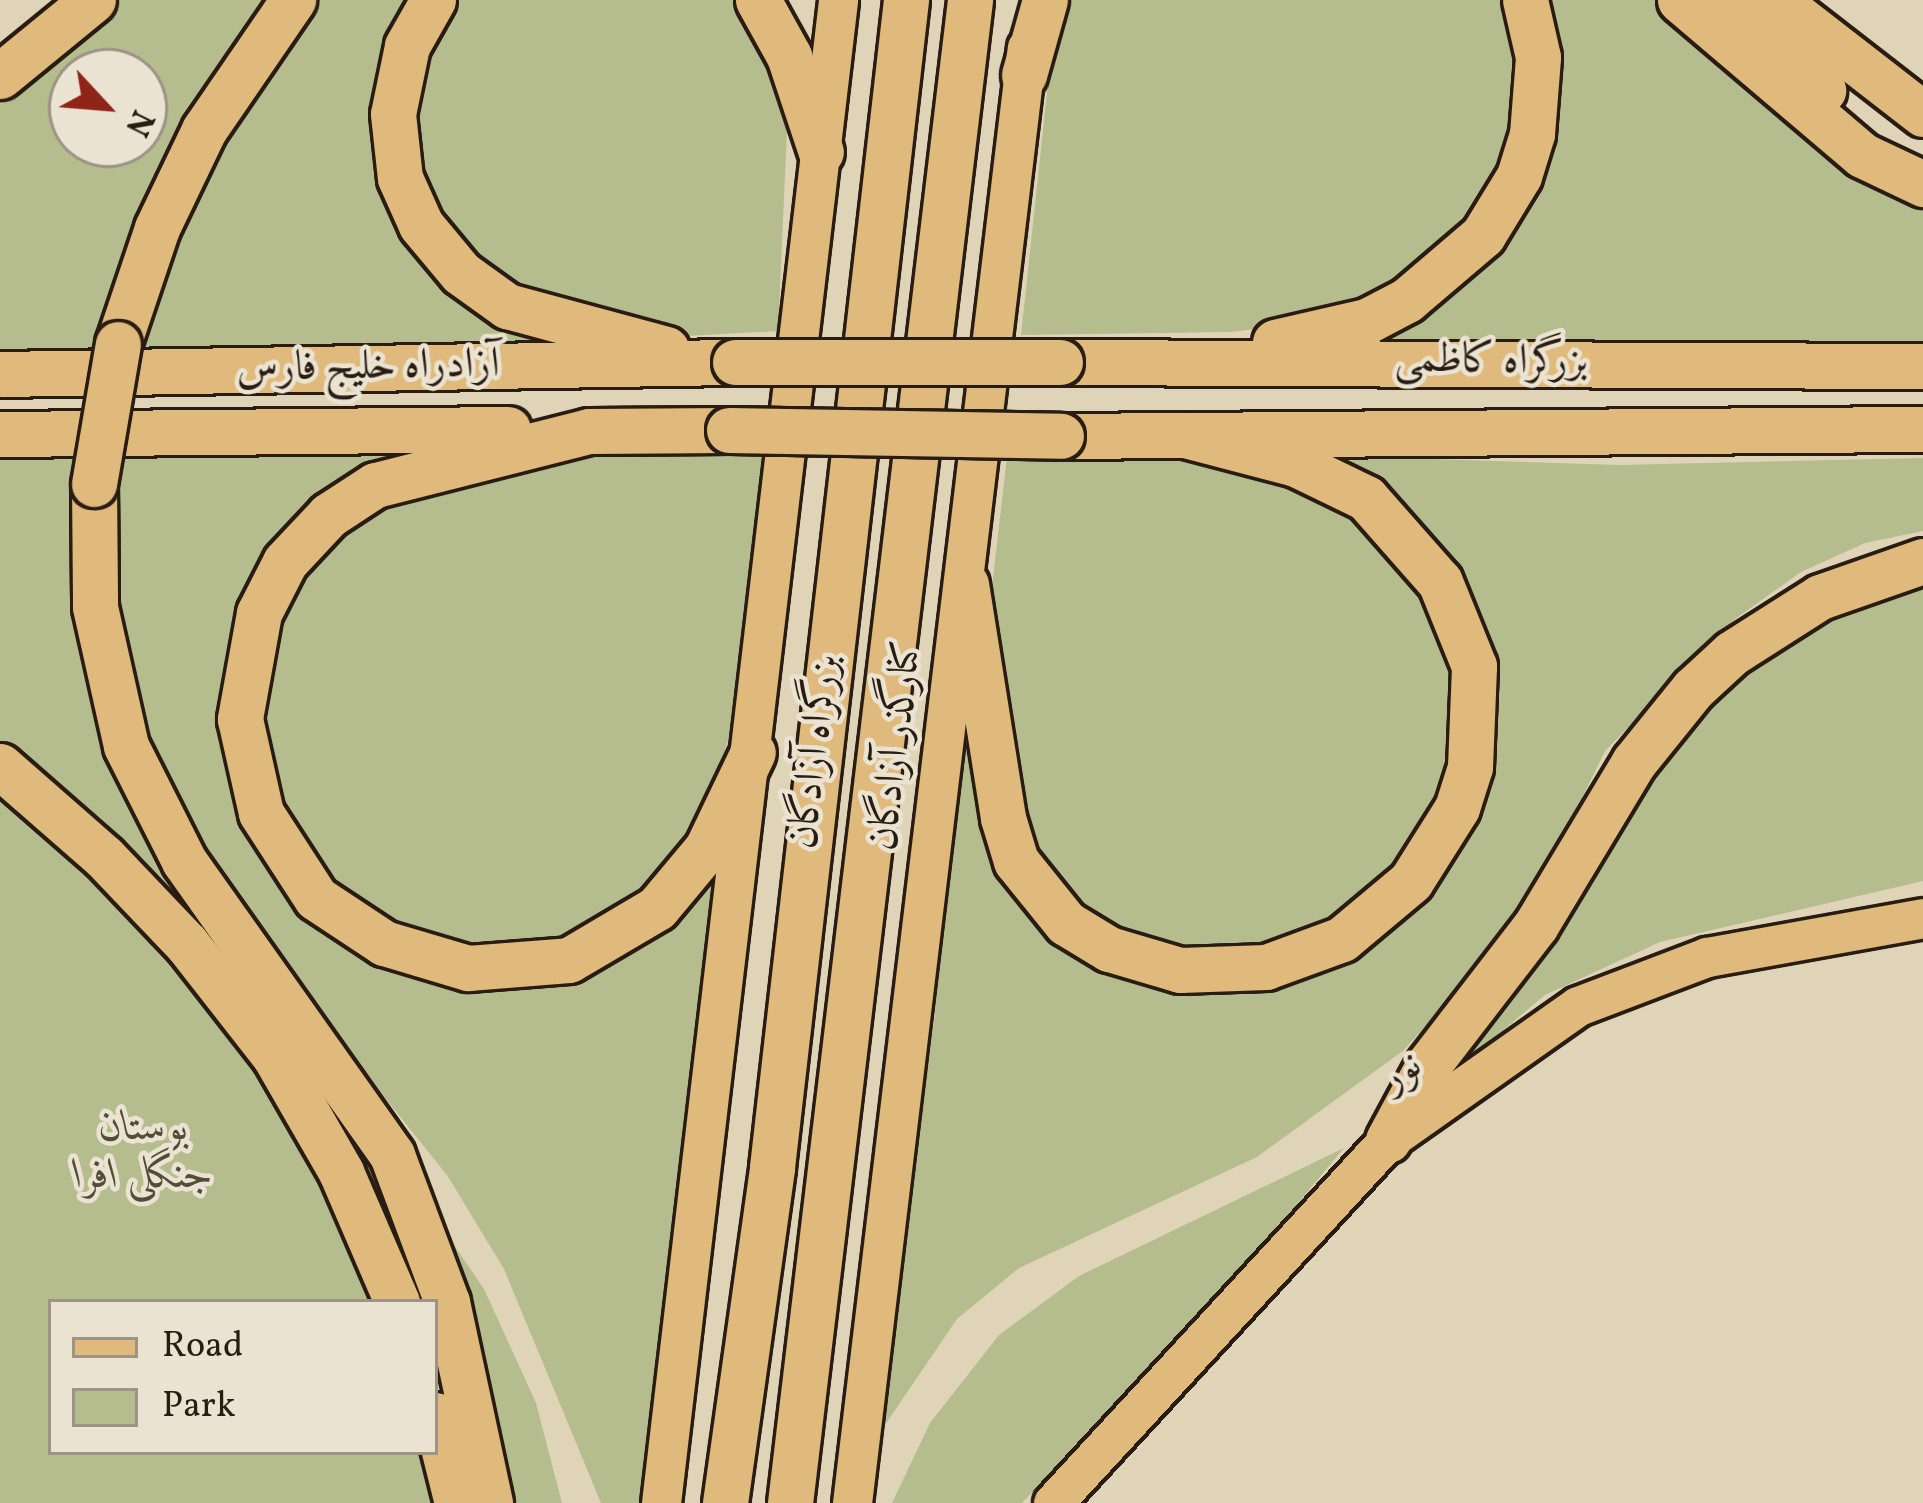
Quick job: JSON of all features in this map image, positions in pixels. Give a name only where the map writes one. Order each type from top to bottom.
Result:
[{"type":"highway","points":[[0,76],[93,0]]},
{"type":"highway","points":[[293,0],[196,146],[157,228],[118,344],[94,484],[95,607],[126,746],[184,861],[392,1155],[447,1302],[490,1503]]},
{"type":"highway","points":[[433,0],[407,46],[393,114],[400,178],[437,249],[507,306],[722,361]]},
{"type":"highway","points":[[758,0],[789,56],[821,152]]},
{"type":"highway","name":"بزرگراه آزادگان","points":[[725,1503],[772,1167],[906,0]]},
{"type":"highway","name":"بزرگراه آزادگان","points":[[790,1503],[970,0]]},
{"type":"highway","points":[[1024,75],[1045,0]]},
{"type":"highway","points":[[1197,360],[1366,321],[1460,260],[1500,210],[1532,134],[1538,57],[1525,0]]},
{"type":"highway","points":[[1680,0],[1862,155],[1923,184]]},
{"type":"highway","points":[[1734,0],[1799,70],[1923,171]]},
{"type":"highway","points":[[1776,0],[1923,114]]},
{"type":"highway","name":"بزرگراه کاظمی","points":[[722,361],[1923,366]]},
{"type":"highway","name":"آزادراه خلیج فارس","points":[[0,374],[722,361]]},
{"type":"highway","name":"بزرگراه کاظمی","points":[[589,431],[1189,436],[1923,429]]},
{"type":"highway","points":[[589,431],[375,485],[329,514],[285,562],[244,667],[240,719],[261,813],[316,898],[353,925],[422,958],[521,968],[599,946],[657,908],[706,848],[753,752]]},
{"type":"highway","name":"آزادراه خلیج فارس","points":[[0,434],[589,431]]},
{"type":"highway","points":[[966,584],[1003,818],[1016,861],[1066,923],[1108,949],[1180,970],[1267,967],[1342,939],[1411,881],[1456,808],[1470,767],[1474,665],[1440,581],[1366,498],[1296,464],[1189,436]]},
{"type":"highway","points":[[1388,1140],[1429,1064],[1536,925],[1634,762],[1693,688],[1732,653],[1820,597],[1923,561]]},
{"type":"highway","points":[[0,766],[104,856],[275,1057],[341,1172],[397,1299]]},
{"type":"highway","points":[[438,1427],[457,1503]]},
{"type":"main road","points":[[661,1503],[838,0]]},
{"type":"main road","name":"کنارگذر آزادگان","points":[[853,1503],[1032,0]]},
{"type":"main road","name":"نور","points":[[1053,1503],[1388,1140],[1578,1006],[1707,957],[1923,918]]},
{"type":"green space","points":[[119,0],[273,0],[104,351],[0,353],[0,93],[48,55],[48,168],[168,168],[168,48],[58,48]]},
{"type":"green space","points":[[308,0],[416,0],[414,238],[623,346],[131,350],[198,165]]},
{"type":"green space","points":[[447,0],[737,0],[774,68],[787,131],[778,331],[650,338],[479,273],[412,181],[418,45]]},
{"type":"green space","points":[[1057,0],[1506,0],[1521,70],[1516,136],[1465,232],[1394,290],[1301,323],[1231,332],[1021,335]]},
{"type":"green space","points":[[1541,0],[1663,0],[1923,206],[1923,346],[1323,346],[1486,255]]},
{"type":"green space","points":[[477,443],[383,468],[231,666],[296,894],[519,980],[723,850],[649,1503],[601,1503],[504,1269],[447,1175],[303,996],[179,822],[114,656],[110,448]]},
{"type":"green space","points":[[1280,443],[1400,458],[1621,465],[1923,458],[1923,531],[1865,543],[1801,572],[1735,619],[1605,751],[1563,837],[1477,968],[1404,1050],[1257,1157],[1019,1268],[957,1319],[878,1435],[935,1014],[949,778],[965,673],[988,857],[1005,889],[1050,935],[1108,967],[1359,949],[1447,869],[1474,809],[1498,706],[1473,614]]},
{"type":"green space","points":[[1008,448],[1200,455],[1343,495],[1413,566],[1456,668],[1448,784],[1388,886],[1284,946],[1189,958],[1084,918],[1018,832],[990,604]]},
{"type":"green space","points":[[0,452],[84,452],[111,744],[484,1289],[536,1403],[562,1503],[472,1503],[438,1373],[438,1299],[415,1299],[370,1192],[0,744]]},
{"type":"green space","points":[[764,453],[728,741],[693,837],[666,873],[580,942],[479,954],[353,909],[286,836],[252,717],[293,576],[360,510],[563,454]]},
{"type":"green space","points":[[1923,581],[1923,881],[1660,942],[1545,995],[1421,1099],[1688,715],[1805,622]]},
{"type":"green space","name":"بوستان جنگلی افرا","points":[[0,789],[42,821],[215,1003],[325,1174],[380,1299],[48,1299],[48,1455],[426,1455],[436,1503],[0,1503]]},
{"type":"green space","points":[[1344,1148],[1243,1269],[1022,1503],[892,1503],[930,1423],[999,1335],[1079,1276]]}]
